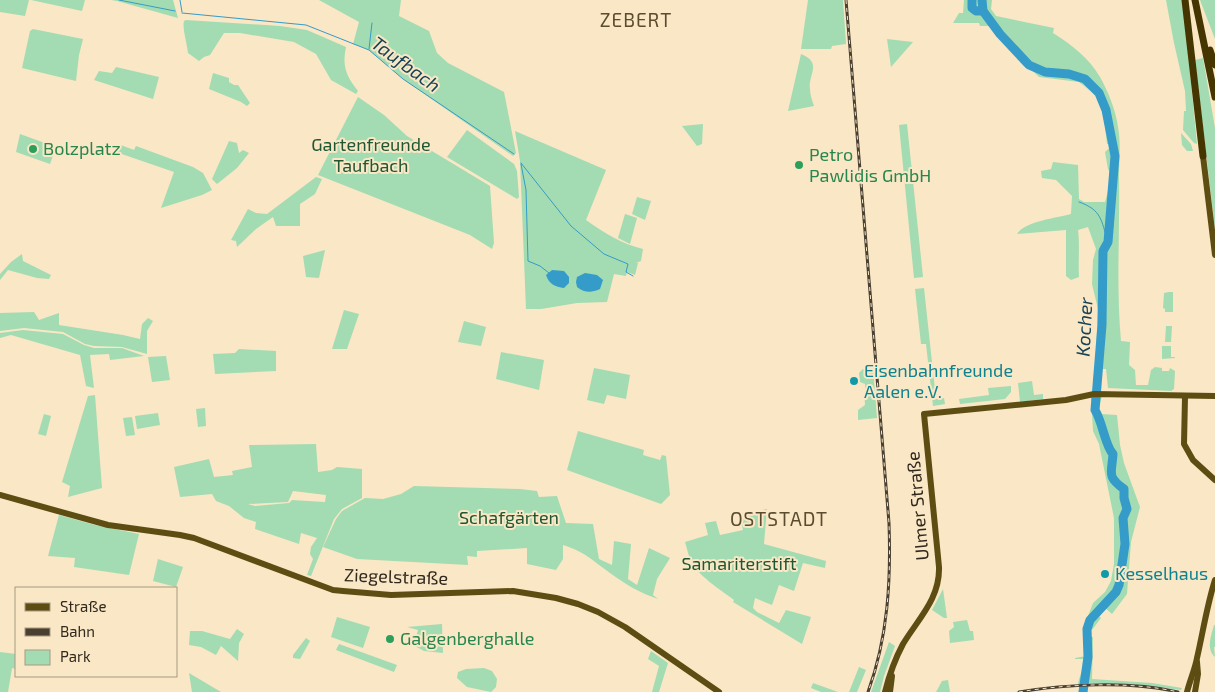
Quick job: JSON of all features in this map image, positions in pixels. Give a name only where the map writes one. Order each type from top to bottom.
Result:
[{"type":"highway","points":[[1185,0],[1203,156]]},
{"type":"highway","points":[[1195,0],[1215,97]]},
{"type":"highway","points":[[1200,21],[1215,65]]},
{"type":"main road","points":[[1203,156],[1215,255]]},
{"type":"main road","name":"Ulmer Straße","points":[[893,666],[904,644],[935,596],[939,583],[924,414],[1066,400],[1098,394],[1186,397]]},
{"type":"main road","points":[[1185,412],[1200,396]]},
{"type":"main road","points":[[1215,396],[1186,397],[1184,439],[1187,451],[1193,460],[1215,480]]},
{"type":"main road","name":"Ziegelstraße","points":[[0,495],[108,525],[194,538],[338,590],[391,595],[513,591],[556,598],[587,607],[625,627],[719,692]]},
{"type":"main road","points":[[1187,692],[1197,660],[1206,611],[1215,580]]},
{"type":"main road","points":[[1196,692],[1197,660]]},
{"type":"main road","points":[[884,692],[893,666]]},
{"type":"main road","points":[[890,692],[893,666]]},
{"type":"green space","points":[[0,0],[29,0],[25,16],[0,12]]},
{"type":"green space","points":[[31,0],[85,0],[82,11]]},
{"type":"green space","points":[[111,0],[173,0],[178,18],[117,1]]},
{"type":"green space","points":[[319,0],[401,0],[399,16],[429,31],[437,53],[448,63],[504,92],[516,153],[513,156],[403,79],[369,50],[353,44],[359,22]]},
{"type":"green space","points":[[808,0],[843,0],[846,44],[832,46],[831,49],[801,49]]},
{"type":"green space","points":[[964,0],[992,0],[991,9],[996,16],[1054,28],[1053,33],[1085,58],[1096,70],[1103,83],[1115,114],[1119,139],[1118,280],[1121,341],[1130,342],[1129,365],[1135,370],[1136,385],[1148,385],[1151,370],[1155,367],[1162,368],[1162,371],[1169,371],[1170,368],[1175,371],[1174,389],[1171,391],[1108,388],[1106,369],[1095,369],[1098,309],[1092,284],[1093,260],[1096,249],[1088,227],[1078,230],[1079,277],[1071,280],[1066,276],[1066,230],[1017,234],[1034,223],[1071,214],[1072,196],[1056,180],[1042,178],[1041,171],[1051,169],[1053,162],[1078,165],[1079,199],[1084,202],[1105,202],[1112,176],[1108,169],[1105,152],[1114,144],[1107,144],[1102,100],[1079,82],[1039,77],[999,38],[991,26],[980,26],[979,23],[953,23],[959,13],[963,13]]},
{"type":"green space","points":[[1166,0],[1183,0],[1197,144],[1183,130],[1184,111],[1186,111],[1185,91]]},
{"type":"green space","points":[[1200,0],[1215,0],[1215,39]]},
{"type":"green space","points":[[184,21],[280,26],[307,30],[346,47],[344,60],[346,70],[358,91],[356,94],[331,80],[316,54],[294,42],[240,33],[224,33],[210,55],[199,61],[188,53],[184,28]]},
{"type":"green space","points":[[33,29],[83,39],[76,81],[22,68],[30,31]]},
{"type":"green space","points":[[887,39],[913,42],[891,67]]},
{"type":"green space","points":[[801,54],[808,57],[813,65],[810,89],[814,106],[788,111]]},
{"type":"green space","points":[[1203,58],[1215,128],[1215,229],[1195,60]]},
{"type":"green space","points":[[116,67],[159,77],[153,99],[94,80],[99,71],[112,73]]},
{"type":"green space","points":[[213,73],[229,78],[229,82],[238,85],[250,103],[247,106],[209,89]]},
{"type":"green space","name":"Gartenfreunde Taufbach","points":[[358,97],[384,115],[407,136],[490,186],[494,243],[492,249],[470,235],[318,175]]},
{"type":"green space","points":[[703,124],[702,144],[697,146],[682,126]]},
{"type":"green space","points":[[907,124],[923,277],[914,278],[899,125]]},
{"type":"green space","points":[[467,130],[514,164],[517,171],[519,197],[517,199],[447,157]]},
{"type":"green space","points":[[515,131],[606,170],[586,220],[613,238],[643,249],[641,261],[636,263],[638,263],[635,275],[627,272],[626,276],[614,274],[607,302],[577,303],[541,309],[526,309],[520,161]]},
{"type":"green space","points":[[1181,133],[1191,144],[1193,151],[1187,151],[1182,145]]},
{"type":"green space","points":[[20,134],[56,147],[50,164],[16,152]]},
{"type":"green space","points":[[229,141],[237,143],[239,153],[243,150],[249,153],[237,168],[217,184],[212,179]]},
{"type":"green space","points":[[118,144],[134,150],[136,146],[193,167],[203,173],[212,190],[161,208],[174,172],[116,152]]},
{"type":"green space","points":[[316,177],[322,179],[315,194],[300,204],[300,226],[276,226],[273,217],[256,229],[237,247],[236,241],[231,240],[248,209],[256,213],[267,214]]},
{"type":"green space","points":[[637,197],[651,201],[645,220],[632,214]]},
{"type":"green space","points":[[625,214],[637,218],[630,244],[618,238]]},
{"type":"green space","points":[[325,250],[319,278],[306,277],[303,256]]},
{"type":"green space","points":[[22,254],[23,261],[51,275],[49,279],[37,278],[8,270],[0,280],[0,274]]},
{"type":"green space","points":[[924,288],[936,399],[944,398],[945,404],[933,406],[926,344],[921,344],[915,289]]},
{"type":"green space","points":[[1173,292],[1173,312],[1165,312],[1163,308],[1164,293]]},
{"type":"green space","points":[[344,310],[359,314],[347,349],[332,349]]},
{"type":"green space","points":[[34,312],[39,320],[59,313],[59,325],[140,339],[142,324],[148,318],[153,321],[147,331],[147,354],[122,347],[85,344],[63,332],[24,328],[0,331],[0,313]]},
{"type":"green space","points":[[464,321],[486,327],[481,346],[458,342]]},
{"type":"green space","points":[[1166,326],[1172,326],[1171,342],[1165,342]]},
{"type":"green space","points":[[23,330],[63,334],[94,348],[122,348],[144,356],[110,360],[109,354],[90,355],[94,388],[86,386],[80,355],[11,335],[0,338],[0,333]]},
{"type":"green space","points":[[1162,346],[1171,346],[1171,357],[1175,358],[1162,359]]},
{"type":"green space","points":[[239,349],[276,351],[276,371],[215,374],[213,354],[235,353]]},
{"type":"green space","points":[[501,352],[544,360],[539,390],[496,379]]},
{"type":"green space","points":[[166,356],[170,380],[152,382],[148,357]]},
{"type":"green space","points":[[594,368],[630,375],[626,399],[607,395],[604,404],[587,400]]},
{"type":"green space","points":[[873,368],[877,418],[858,420],[858,410],[865,405],[865,384],[860,382],[859,373],[863,369]]},
{"type":"green space","points":[[1032,381],[1034,395],[1043,394],[1043,399],[1020,402],[1018,383]]},
{"type":"green space","points":[[1011,386],[1011,392],[1005,399],[960,404],[959,399],[989,395],[988,388]]},
{"type":"green space","points":[[95,395],[102,488],[68,497],[70,486],[62,482],[88,396]]},
{"type":"green space","points":[[1102,395],[1099,409],[1101,414],[1117,415],[1124,463],[1140,507],[1131,542],[1127,594],[1112,614],[1104,607],[1097,614],[1101,618],[1092,630],[1083,629],[1093,603],[1105,592],[1111,581],[1114,564],[1114,518],[1099,444],[1093,431],[1091,396]],"holes":[[[1108,444],[1109,449],[1114,454],[1113,477],[1125,489],[1128,508],[1123,521],[1121,519],[1127,509],[1123,499],[1123,490],[1112,478],[1112,454],[1108,450]]]},
{"type":"green space","points":[[205,408],[206,426],[198,427],[196,409]]},
{"type":"green space","points":[[158,413],[160,425],[137,429],[135,416]]},
{"type":"green space","points":[[44,414],[51,416],[46,436],[38,434]]},
{"type":"green space","points":[[132,417],[135,435],[126,436],[123,418]]},
{"type":"green space","points":[[578,431],[644,450],[643,455],[660,460],[662,455],[666,456],[670,495],[661,504],[567,470]]},
{"type":"green space","points":[[316,444],[318,472],[332,470],[337,467],[362,469],[362,498],[342,509],[334,519],[311,576],[307,575],[313,559],[310,554],[311,547],[317,538],[301,533],[299,544],[255,529],[256,522],[244,518],[229,506],[216,501],[212,494],[180,497],[174,467],[209,459],[214,477],[233,475],[232,471],[252,467],[249,445]],"holes":[[[293,491],[326,495],[325,502],[292,500],[289,503],[255,506],[248,504],[288,502]]]},
{"type":"green space","name":"Schafgärten","points":[[414,486],[520,489],[537,491],[539,497],[557,496],[566,523],[593,524],[599,559],[612,565],[614,541],[631,544],[628,579],[637,585],[649,548],[670,558],[657,579],[653,595],[658,599],[633,588],[593,560],[563,545],[563,559],[556,570],[527,564],[527,548],[477,551],[477,557],[467,556],[468,565],[357,559],[323,547],[336,519],[342,511],[365,498],[383,499],[401,494]]},
{"type":"green space","name":"Samariterstift","points":[[767,509],[764,544],[826,561],[825,568],[803,563],[794,591],[779,585],[772,605],[755,598],[753,608],[779,623],[786,610],[811,617],[802,644],[733,602],[734,600],[694,567],[688,554],[685,542],[708,535],[705,523],[716,521],[720,535],[743,530],[740,515]]},
{"type":"green space","points":[[59,515],[139,534],[129,575],[74,567],[75,558],[48,556]]},
{"type":"green space","points":[[158,559],[183,567],[176,587],[153,581]]},
{"type":"green space","points":[[943,589],[947,618],[932,610]]},
{"type":"green space","points":[[337,617],[370,627],[363,648],[331,637]]},
{"type":"green space","points":[[967,620],[970,631],[973,631],[974,640],[950,643],[949,631],[954,627],[953,622]]},
{"type":"green space","points":[[442,624],[443,653],[424,651],[413,645],[418,630],[407,627]]},
{"type":"green space","points":[[1215,625],[1215,657],[1210,646]]},
{"type":"green space","points":[[237,629],[244,634],[239,643],[238,661],[221,646],[216,655],[201,647],[189,645],[190,631],[202,631],[230,639]]},
{"type":"green space","points":[[1084,637],[1093,637],[1092,679],[1152,683],[1182,688],[1181,690],[1129,684],[1078,685],[1084,659],[1075,658],[1086,656]]},
{"type":"green space","points":[[306,638],[310,641],[300,659],[293,658],[293,655]]},
{"type":"green space","points":[[889,642],[895,646],[880,692],[871,692]]},
{"type":"green space","points":[[339,644],[397,665],[394,672],[336,650]]},
{"type":"green space","points":[[651,651],[668,663],[659,692],[652,692],[659,666],[648,659]]},
{"type":"green space","points":[[0,652],[15,654],[15,669],[12,668],[8,692],[0,692]]},
{"type":"green space","points":[[859,667],[866,670],[857,692],[849,692]]},
{"type":"green space","points":[[484,668],[492,671],[497,679],[496,687],[491,692],[467,687],[457,678],[458,672],[466,669]]},
{"type":"green space","points":[[189,673],[221,692],[192,692]]},
{"type":"green space","points":[[948,680],[950,692],[936,692],[942,681]]},
{"type":"green space","points":[[813,683],[838,692],[821,692],[811,688]]},
{"type":"water","points":[[552,270],[564,271],[569,277],[569,283],[564,288],[555,286],[549,281],[546,275]]},
{"type":"water","points":[[585,273],[597,275],[603,280],[600,289],[588,292],[577,287],[577,277]]},
{"type":"waterway","name":"Taufbach","points":[[119,0],[175,11]]},
{"type":"waterway","points":[[180,0],[182,12]]},
{"type":"waterway","name":"Kocher","points":[[972,0],[972,8],[976,11],[983,11]]},
{"type":"waterway","name":"Kocher","points":[[982,0],[983,11],[1000,34],[1029,65],[1045,72],[1069,74],[1085,79],[1099,93],[1106,110],[1115,156],[1108,242],[1103,251],[1102,325],[1095,410],[1108,446],[1113,454],[1112,477],[1124,489],[1127,509],[1123,518],[1125,544],[1119,585],[1116,592],[1090,620],[1087,629],[1088,657],[1083,692]]},
{"type":"waterway","name":"Taufbach","points":[[182,13],[306,25],[369,50],[403,79],[514,154]]},
{"type":"waterway","points":[[369,49],[372,23]]},
{"type":"waterway","name":"Taufbach","points":[[521,163],[571,226],[604,254],[628,264],[626,272],[633,276]]},
{"type":"waterway","points":[[521,164],[526,190],[528,261],[540,266],[549,273]]},
{"type":"waterway","points":[[1079,202],[1087,205],[1100,217],[1108,242]]},
{"type":"railway","points":[[846,0],[889,523],[887,609],[880,651],[868,692]]},
{"type":"railway","points":[[1019,692],[1057,687],[1098,685],[1140,686],[1178,692]]},
{"type":"place","name":"Bolzplatz","points":[[33,149]]},
{"type":"place","name":"Petro Pawlidis GmbH","points":[[799,165]]},
{"type":"place","name":"Eisenbahnfreunde Aalen e.V.","points":[[854,381]]},
{"type":"place","name":"Kesselhaus","points":[[1105,574]]},
{"type":"place","name":"Galgenberghalle","points":[[390,639]]},
{"type":"district","name":"ZEBERT","points":[[636,20]]},
{"type":"district","name":"OSTSTADT","points":[[779,519]]}]
